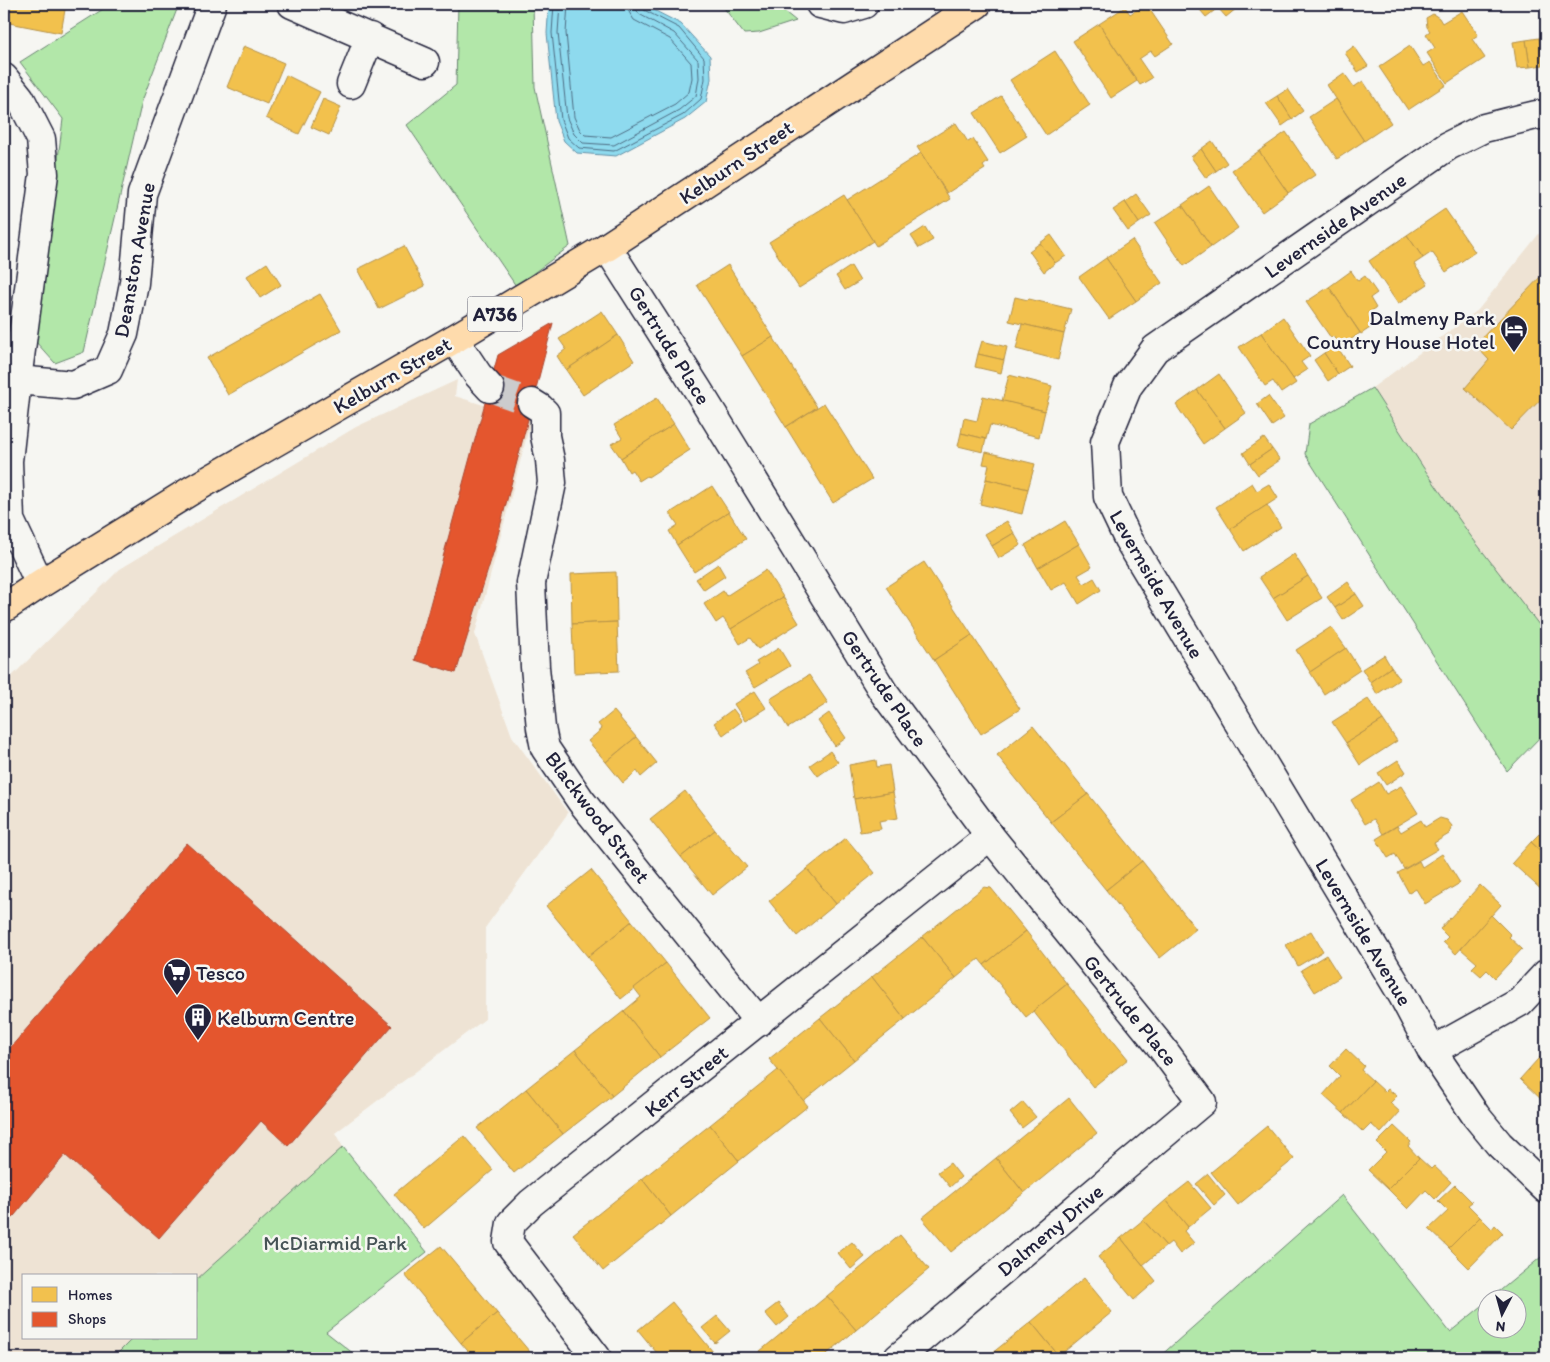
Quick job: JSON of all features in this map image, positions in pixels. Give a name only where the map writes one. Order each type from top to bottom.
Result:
[{"type":"main road","name":"Kelburn Street","points":[[4,608],[192,490],[454,339],[607,247],[977,4]]},
{"type":"street","name":"Deanston Avenue","points":[[17,380],[73,385],[108,370],[126,326],[134,283],[142,194],[212,4]]},
{"type":"street","points":[[292,4],[425,62]]},
{"type":"street","points":[[820,4],[844,10],[864,4]]},
{"type":"street","points":[[351,84],[370,37]]},
{"type":"street","points":[[4,78],[20,98],[40,139],[44,174],[8,461],[10,520],[40,584]]},
{"type":"street","name":"Levernside Avenue","points":[[1546,114],[1484,128],[1448,146],[1155,349],[1128,386],[1105,442],[1108,497],[1128,539],[1403,996],[1432,1051],[1476,1116],[1499,1144],[1546,1189]]},
{"type":"street","name":"Gertrude Place","points":[[607,247],[698,390],[884,693],[990,836],[1162,1048],[1202,1102]]},
{"type":"street","points":[[454,339],[478,375],[490,388]]},
{"type":"street","name":"Blackwood Street","points":[[532,403],[540,408],[544,414],[545,436],[552,484],[531,583],[535,667],[541,728],[545,748],[581,802],[759,1022]]},
{"type":"street","name":"Kerr Street","points":[[597,1358],[508,1242],[511,1223],[531,1204],[990,836]]},
{"type":"street","points":[[1432,1051],[1520,1002],[1546,974]]},
{"type":"street","name":"Dalmeny Drive","points":[[898,1358],[1202,1102]]},
{"type":"shaded area","points":[[1546,225],[1546,634],[1470,535],[1372,388],[1478,310]]},
{"type":"shaded area","points":[[457,380],[455,396],[531,420],[475,634],[512,736],[568,813],[485,928],[485,1019],[335,1133],[343,1147],[198,1287],[198,1274],[22,1274],[22,1340],[144,1340],[126,1358],[4,1358],[4,684],[120,569],[356,427]]},
{"type":"green space","points":[[111,4],[179,4],[142,101],[84,352],[55,363],[35,341],[63,119],[20,62]]},
{"type":"green space","points":[[458,4],[533,4],[535,87],[570,246],[516,286],[407,125],[456,85]]},
{"type":"green space","points":[[721,4],[775,4],[796,21],[759,33],[744,34]]},
{"type":"green space","points":[[1372,388],[1470,535],[1546,634],[1546,731],[1507,771],[1305,454],[1309,424]]},
{"type":"green space","name":"McDiarmid Park","points":[[343,1147],[427,1252],[326,1332],[359,1358],[113,1358],[131,1340],[198,1340],[198,1278]]},
{"type":"green space","points":[[1342,1195],[1450,1332],[1478,1309],[1478,1340],[1528,1340],[1528,1290],[1501,1290],[1546,1253],[1546,1358],[1158,1358]]},
{"type":"water","points":[[549,4],[642,4],[681,24],[710,56],[711,79],[706,102],[685,119],[616,156],[577,153],[564,141],[556,121],[547,33]]},
{"type":"building: Homes","points":[[4,4],[66,4],[61,33],[4,22]]},
{"type":"building: Homes","points":[[1146,4],[1173,44],[1155,56],[1151,51],[1139,59],[1152,78],[1140,85],[1099,24],[1125,7],[1130,14]]},
{"type":"building: Homes","points":[[1195,4],[1223,4],[1206,17]]},
{"type":"building: Homes","points":[[1223,4],[1242,4],[1226,17],[1218,8]]},
{"type":"building: Homes","points":[[1462,11],[1478,35],[1472,39],[1485,58],[1447,83],[1427,53],[1435,48],[1426,34],[1430,31],[1427,27],[1426,18],[1433,14],[1442,23]]},
{"type":"building: Homes","points":[[1099,24],[1137,81],[1111,98],[1073,41]]},
{"type":"building: Homes","points":[[1546,37],[1546,64],[1543,65],[1539,38]]},
{"type":"building: Homes","points":[[1539,38],[1543,65],[1530,67],[1526,40]]},
{"type":"building: Homes","points":[[1526,40],[1530,67],[1517,68],[1513,42]]},
{"type":"building: Homes","points":[[244,46],[284,63],[267,104],[227,87]]},
{"type":"building: Homes","points":[[1354,46],[1368,66],[1358,72],[1345,53]]},
{"type":"building: Homes","points":[[1410,46],[1423,66],[1430,62],[1446,85],[1408,110],[1379,67]]},
{"type":"building: Homes","points":[[1055,51],[1090,105],[1046,135],[1010,80]]},
{"type":"building: Homes","points":[[1344,73],[1354,87],[1363,81],[1391,123],[1364,141],[1327,85]]},
{"type":"building: Homes","points":[[286,75],[320,92],[299,134],[266,118]]},
{"type":"building: Homes","points":[[1288,89],[1303,111],[1292,119],[1277,96]]},
{"type":"building: Homes","points":[[1001,96],[1027,136],[1000,153],[974,113]]},
{"type":"building: Homes","points":[[1277,96],[1292,119],[1282,126],[1266,103]]},
{"type":"building: Homes","points":[[323,99],[341,107],[329,135],[311,127]]},
{"type":"building: Homes","points":[[1336,99],[1364,141],[1337,159],[1309,117]]},
{"type":"building: Homes","points":[[956,123],[968,142],[973,139],[988,162],[983,166],[985,169],[947,193],[917,147]]},
{"type":"building: Homes","points":[[1286,132],[1315,175],[1288,193],[1259,151]]},
{"type":"building: Homes","points":[[1212,141],[1227,163],[1216,171],[1201,149]]},
{"type":"building: Homes","points":[[1201,149],[1216,171],[1206,178],[1191,157]]},
{"type":"building: Homes","points":[[1259,151],[1288,193],[1262,212],[1232,170]]},
{"type":"building: Homes","points":[[921,153],[950,199],[876,246],[847,200]]},
{"type":"building: Homes","points":[[1209,186],[1238,228],[1211,247],[1182,205]]},
{"type":"building: Homes","points":[[1136,194],[1151,215],[1139,223],[1125,202]]},
{"type":"building: Homes","points":[[844,195],[873,241],[799,288],[769,242]]},
{"type":"building: Homes","points":[[1125,202],[1139,223],[1128,231],[1113,210]]},
{"type":"building: Homes","points":[[1182,205],[1211,247],[1184,266],[1155,223]]},
{"type":"building: Homes","points":[[1445,209],[1475,252],[1446,272],[1432,252],[1423,258],[1407,235]]},
{"type":"building: Homes","points":[[925,227],[933,240],[919,248],[911,236]]},
{"type":"building: Homes","points":[[1051,235],[1066,256],[1055,263],[1040,243]]},
{"type":"building: Homes","points":[[1407,235],[1423,258],[1414,264],[1428,284],[1398,304],[1369,261]]},
{"type":"building: Homes","points":[[1132,240],[1162,283],[1136,301],[1106,258]]},
{"type":"building: Homes","points":[[1040,243],[1055,263],[1044,272],[1029,251]]},
{"type":"building: Homes","points":[[404,246],[425,286],[379,309],[358,269]]},
{"type":"building: Homes","points":[[1106,258],[1136,301],[1109,319],[1079,277]]},
{"type":"building: Homes","points":[[267,263],[281,285],[260,298],[247,276]]},
{"type":"building: Homes","points":[[728,265],[773,337],[742,356],[697,285]]},
{"type":"building: Homes","points":[[851,266],[860,281],[845,290],[836,276]]},
{"type":"building: Homes","points":[[1351,271],[1358,281],[1365,276],[1377,293],[1370,298],[1376,308],[1368,313],[1376,324],[1361,334],[1329,287]]},
{"type":"building: Homes","name":"Dalmeny Park Country House Hotel","points":[[1546,271],[1546,394],[1511,430],[1465,388],[1489,360],[1475,345]]},
{"type":"building: Homes","points":[[1329,287],[1360,333],[1340,347],[1333,336],[1331,338],[1306,302]]},
{"type":"building: Homes","points":[[320,294],[341,330],[228,395],[207,358]]},
{"type":"building: Homes","points":[[1015,297],[1071,309],[1064,334],[1009,321]]},
{"type":"building: Homes","points":[[602,311],[618,335],[566,370],[557,356],[566,349],[559,339]]},
{"type":"building: Homes","points":[[1283,317],[1310,356],[1301,362],[1307,370],[1293,379],[1261,333]]},
{"type":"building: Homes","points":[[1022,324],[1064,334],[1058,360],[1016,349]]},
{"type":"building: Homes","points":[[1261,333],[1296,383],[1281,393],[1273,381],[1265,386],[1239,347]]},
{"type":"building: Homes","points":[[618,335],[634,361],[583,395],[566,370]]},
{"type":"building: Homes","points":[[773,337],[817,407],[786,427],[742,356]]},
{"type":"building: Homes","points":[[982,341],[1007,347],[1004,360],[978,354]]},
{"type":"building: Homes","points":[[1336,345],[1350,366],[1338,374],[1324,353]]},
{"type":"building: Homes","points":[[1324,353],[1338,374],[1328,381],[1314,360]]},
{"type":"building: Homes","points":[[978,354],[1004,360],[1001,373],[975,367]]},
{"type":"building: Homes","points":[[1219,374],[1246,413],[1225,428],[1197,390]]},
{"type":"building: Homes","points":[[1009,375],[1052,386],[1045,411],[1002,401]]},
{"type":"building: Homes","points":[[1197,390],[1225,428],[1203,444],[1176,405]]},
{"type":"building: Homes","points":[[983,396],[1045,411],[1039,437],[990,425],[986,439],[961,433],[964,418],[977,421]]},
{"type":"building: Homes","points":[[1268,396],[1284,418],[1272,426],[1257,404]]},
{"type":"building: Homes","points":[[657,398],[674,424],[621,458],[611,444],[622,438],[614,425]]},
{"type":"building: Homes","points":[[824,403],[872,479],[833,503],[786,427]]},
{"type":"building: Homes","points":[[674,424],[690,450],[639,481],[632,470],[629,472],[621,458]]},
{"type":"building: Homes","points":[[961,433],[986,439],[983,452],[958,446]]},
{"type":"building: Homes","points":[[1264,438],[1272,449],[1250,464],[1243,453]]},
{"type":"building: Homes","points":[[1272,449],[1280,460],[1258,475],[1250,464]]},
{"type":"building: Homes","points":[[986,452],[1035,464],[1028,489],[986,479],[989,465],[983,464]]},
{"type":"building: Homes","points":[[986,479],[1028,489],[1022,514],[980,504]]},
{"type":"building: Homes","points":[[1252,483],[1257,491],[1269,484],[1278,498],[1230,529],[1216,507]]},
{"type":"building: Homes","points":[[712,486],[729,512],[677,545],[669,531],[678,525],[670,513]]},
{"type":"building: Homes","points":[[1267,505],[1281,527],[1244,551],[1230,529]]},
{"type":"building: Homes","points":[[729,512],[746,539],[694,572],[677,545]]},
{"type":"building: Homes","points":[[1007,521],[1014,533],[992,546],[985,534]]},
{"type":"building: Homes","points":[[1065,521],[1079,544],[1038,568],[1025,545]]},
{"type":"building: Homes","points":[[1014,533],[1021,545],[999,558],[992,546]]},
{"type":"building: Homes","points":[[1079,544],[1092,567],[1078,575],[1084,584],[1094,578],[1101,590],[1079,604],[1066,582],[1051,590],[1038,568]]},
{"type":"building: Homes","points":[[1294,554],[1308,576],[1273,598],[1259,577]]},
{"type":"building: Homes","points":[[924,562],[972,635],[934,660],[886,587]]},
{"type":"building: Homes","points":[[718,564],[725,576],[704,590],[696,579]]},
{"type":"building: Homes","points":[[766,570],[783,597],[731,629],[723,618],[716,623],[704,604],[723,591],[726,596]]},
{"type":"building: Homes","points":[[616,572],[617,622],[572,624],[571,574]]},
{"type":"building: Homes","points":[[1308,576],[1322,598],[1287,620],[1273,598]]},
{"type":"building: Homes","points":[[1348,582],[1356,594],[1335,608],[1327,597]]},
{"type":"building: Homes","points":[[1356,594],[1364,606],[1343,620],[1335,608]]},
{"type":"building: Homes","points":[[783,597],[799,623],[758,649],[750,638],[740,644],[731,629]]},
{"type":"building: Homes","points":[[617,622],[619,671],[574,673],[572,624]]},
{"type":"building: Homes","points":[[1331,627],[1346,648],[1310,672],[1296,650]]},
{"type":"building: Homes","points":[[972,635],[1020,709],[981,734],[934,660]]},
{"type":"building: Homes","points":[[779,648],[790,666],[755,687],[745,673],[758,665],[756,662]]},
{"type":"building: Homes","points":[[1346,648],[1360,670],[1324,694],[1310,672]]},
{"type":"building: Homes","points":[[1384,655],[1391,667],[1370,682],[1362,669]]},
{"type":"building: Homes","points":[[1391,667],[1400,679],[1377,694],[1370,682]]},
{"type":"building: Homes","points":[[809,675],[828,703],[788,728],[770,699]]},
{"type":"building: Homes","points":[[755,691],[766,708],[745,721],[734,704]]},
{"type":"building: Homes","points":[[1368,699],[1383,720],[1346,743],[1332,722]]},
{"type":"building: Homes","points":[[733,709],[742,721],[723,735],[714,723]]},
{"type":"building: Homes","points":[[614,711],[636,737],[606,762],[588,741],[602,729],[598,724]]},
{"type":"building: Homes","points":[[829,713],[846,738],[835,746],[818,721]]},
{"type":"building: Homes","points":[[1383,720],[1397,741],[1360,765],[1346,743]]},
{"type":"building: Homes","points":[[1033,726],[1088,794],[1051,822],[997,755]]},
{"type":"building: Homes","points":[[636,737],[657,763],[641,777],[637,771],[623,783],[606,762]]},
{"type":"building: Homes","points":[[830,751],[838,762],[818,776],[810,765]]},
{"type":"building: Homes","points":[[876,760],[877,767],[889,765],[893,792],[854,799],[849,765]]},
{"type":"building: Homes","points":[[1398,760],[1406,772],[1386,785],[1378,773]]},
{"type":"building: Homes","points":[[1379,782],[1386,794],[1401,786],[1418,813],[1383,834],[1374,819],[1365,824],[1351,800]]},
{"type":"building: Homes","points":[[685,791],[715,830],[681,857],[650,819]]},
{"type":"building: Homes","points":[[893,792],[898,818],[879,821],[881,829],[860,832],[854,799]]},
{"type":"building: Homes","points":[[1088,794],[1142,861],[1106,890],[1051,822]]},
{"type":"building: Homes","points":[[1440,818],[1447,820],[1452,826],[1449,834],[1434,843],[1438,849],[1404,869],[1395,854],[1388,858],[1376,839],[1397,826],[1401,832],[1421,820],[1425,827]]},
{"type":"building: Homes","points":[[1546,827],[1546,856],[1531,842]]},
{"type":"building: Homes","points":[[715,830],[747,867],[712,895],[681,857]]},
{"type":"building: Homes","points":[[846,838],[875,873],[836,904],[807,869]]},
{"type":"building: Homes","points":[[1531,842],[1546,856],[1546,894],[1512,863]]},
{"type":"building: Homes","points":[[1442,854],[1460,883],[1425,904],[1416,889],[1409,893],[1398,873],[1419,861],[1422,867]]},
{"type":"building: Homes","points":[[1142,861],[1196,929],[1160,958],[1106,890]]},
{"type":"building: Homes","points":[[807,869],[836,904],[797,936],[769,901]]},
{"type":"building: Homes","points":[[591,870],[632,921],[588,957],[546,906]]},
{"type":"building: Homes","points":[[1480,885],[1501,905],[1456,954],[1443,942],[1448,937],[1440,929]]},
{"type":"building: Homes","points":[[984,887],[991,888],[1026,931],[984,965],[979,959],[956,978],[922,937]]},
{"type":"building: Homes","points":[[1491,915],[1511,935],[1509,937],[1522,949],[1495,978],[1487,970],[1481,976],[1472,968],[1477,963],[1461,949]]},
{"type":"building: Homes","points":[[632,921],[666,963],[621,999],[588,957]]},
{"type":"building: Homes","points":[[1026,931],[1067,984],[1026,1017],[984,965]]},
{"type":"building: Homes","points":[[1311,931],[1323,951],[1298,966],[1286,945]]},
{"type":"building: Homes","points":[[922,937],[956,978],[905,1019],[872,977]]},
{"type":"building: Homes","points":[[1326,955],[1340,977],[1315,992],[1301,970]]},
{"type":"building: Homes","points":[[666,963],[710,1018],[660,1057],[624,1011],[641,997],[634,988]]},
{"type":"building: Homes","points":[[872,977],[905,1019],[854,1060],[820,1018]]},
{"type":"building: Homes","points":[[1067,984],[1128,1059],[1093,1087],[1033,1011]]},
{"type":"building: Homes","points":[[624,1011],[660,1057],[612,1096],[575,1050]]},
{"type":"building: Homes","points":[[820,1018],[854,1060],[803,1101],[769,1059]]},
{"type":"building: Homes","points":[[1346,1049],[1364,1066],[1361,1070],[1373,1081],[1343,1113],[1323,1095],[1340,1076],[1330,1066]]},
{"type":"building: Homes","points":[[575,1050],[612,1096],[563,1134],[526,1089]]},
{"type":"building: Homes","points":[[1546,1051],[1546,1067],[1538,1059]]},
{"type":"building: Homes","points":[[1538,1059],[1546,1067],[1546,1104],[1520,1079]]},
{"type":"building: Homes","points":[[778,1070],[808,1106],[739,1161],[710,1125]]},
{"type":"building: Homes","points":[[1373,1081],[1385,1092],[1388,1089],[1397,1096],[1390,1103],[1400,1112],[1381,1133],[1371,1124],[1363,1132],[1343,1113]]},
{"type":"building: Homes","points":[[526,1089],[563,1134],[514,1173],[477,1128]]},
{"type":"building: Homes","points":[[1069,1098],[1097,1133],[1024,1193],[996,1158]]},
{"type":"building: Homes","points":[[1023,1102],[1036,1117],[1022,1128],[1010,1113]]},
{"type":"building: Homes","points":[[710,1125],[739,1161],[671,1216],[642,1179]]},
{"type":"building: Homes","points":[[1267,1126],[1294,1159],[1238,1205],[1211,1172]]},
{"type":"building: Homes","points":[[1394,1126],[1411,1142],[1408,1146],[1419,1158],[1388,1189],[1368,1170],[1386,1152],[1377,1143]]},
{"type":"building: Homes","points":[[464,1136],[493,1170],[424,1229],[394,1194]]},
{"type":"building: Homes","points":[[996,1158],[1024,1193],[951,1252],[922,1218]]},
{"type":"building: Homes","points":[[1419,1158],[1431,1169],[1434,1166],[1451,1182],[1435,1199],[1426,1190],[1408,1209],[1388,1189]]},
{"type":"building: Homes","points":[[950,1163],[961,1177],[950,1187],[938,1172]]},
{"type":"building: Homes","points":[[1208,1174],[1225,1195],[1214,1205],[1196,1184]]},
{"type":"building: Homes","points":[[642,1179],[671,1216],[603,1271],[573,1234]]},
{"type":"building: Homes","points":[[1189,1182],[1211,1208],[1188,1227],[1166,1200]]},
{"type":"building: Homes","points":[[1455,1185],[1472,1202],[1468,1205],[1480,1217],[1449,1248],[1429,1229],[1448,1211],[1438,1201]]},
{"type":"building: Homes","points":[[1166,1200],[1188,1227],[1184,1231],[1194,1243],[1180,1254],[1171,1242],[1166,1246],[1143,1220]]},
{"type":"building: Homes","points":[[1480,1217],[1492,1229],[1495,1225],[1503,1233],[1469,1268],[1449,1248]]},
{"type":"building: Homes","points":[[1143,1220],[1166,1246],[1143,1265],[1121,1238]]},
{"type":"building: Homes","points":[[900,1235],[929,1269],[856,1330],[827,1296]]},
{"type":"building: Homes","points":[[1121,1238],[1156,1281],[1134,1300],[1098,1257]]},
{"type":"building: Homes","points":[[852,1242],[865,1257],[851,1269],[838,1253]]},
{"type":"building: Homes","points":[[441,1246],[497,1313],[461,1343],[405,1275]]},
{"type":"building: Homes","points":[[1084,1278],[1112,1312],[1059,1356],[1031,1322]]},
{"type":"building: Homes","points":[[827,1296],[856,1330],[822,1358],[756,1358],[754,1356]]},
{"type":"building: Homes","points":[[672,1302],[718,1358],[661,1358],[638,1330]]},
{"type":"building: Homes","points":[[778,1303],[789,1317],[777,1327],[765,1313]]},
{"type":"building: Homes","points":[[497,1313],[535,1358],[474,1358],[461,1343]]},
{"type":"building: Homes","points":[[717,1316],[730,1331],[715,1343],[702,1328]]},
{"type":"building: Homes","points":[[1031,1322],[1059,1356],[1056,1358],[986,1358]]},
{"type":"building: Shops","points":[[553,323],[494,550],[456,673],[415,660],[498,355]]},
{"type":"building: Shops","name":"Kelburn Centre","points":[[187,843],[392,1026],[288,1146],[261,1121],[159,1238],[65,1155],[4,1228],[4,1055]]},
{"type":"tunnel","points":[[490,388],[532,403]]},
{"type":"place","name":"Dalmeny Park Country House Hotel","points":[[1514,353]]},
{"type":"place","name":"Tesco","points":[[177,996]]},
{"type":"place","name":"Kelburn Centre","points":[[198,1041]]}]
